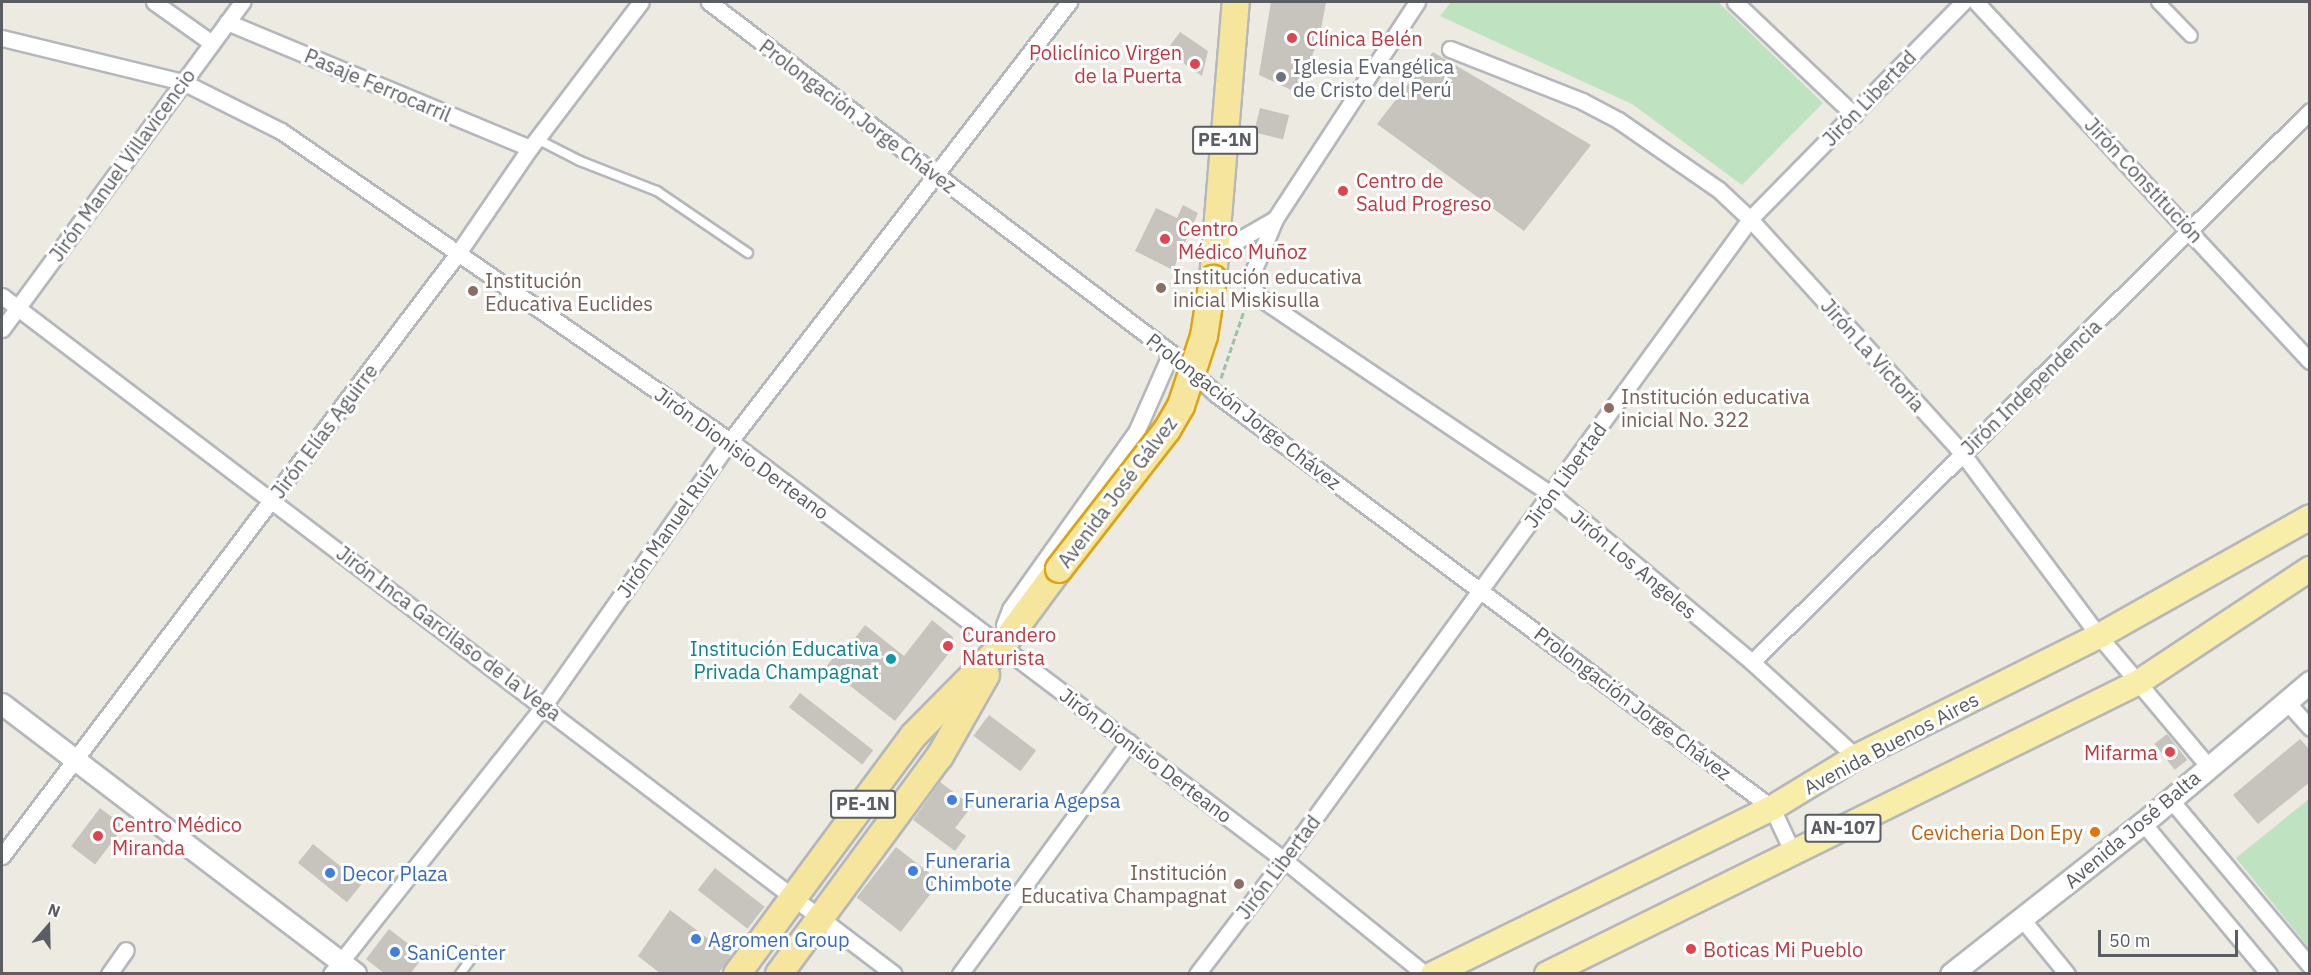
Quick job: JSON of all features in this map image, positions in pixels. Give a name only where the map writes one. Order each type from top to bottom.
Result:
[{"type":"highway","name":"Avenida José Gálvez","points":[[778,974],[940,756],[1004,643],[1167,430],[1181,406],[1204,336],[1213,279],[1236,2]]},
{"type":"highway","name":"Avenida José Gálvez","points":[[737,974],[914,735],[1004,643]]},
{"type":"main road","name":"Avenida Buenos Aires","points":[[1433,974],[1772,808],[1856,757],[2099,636],[2310,517]]},
{"type":"main road","name":"AN-107","points":[[1547,974],[2139,682],[2310,569]]},
{"type":"main road","name":"Avenida José Balta","points":[[1951,974],[2143,823],[2310,682]]},
{"type":"street","points":[[154,2],[212,43]]},
{"type":"street","name":"Jirón Manuel Villavicencio","points":[[2,329],[242,2]]},
{"type":"street","name":"Jirón Elías Aguirre","points":[[2,856],[458,253],[533,144],[641,2]]},
{"type":"street","name":"Prolongación Jorge Chávez","points":[[709,2],[1171,353],[1216,394],[1482,588],[1772,808],[1793,853]]},
{"type":"street","name":"Jirón Manuel Ruiz","points":[[342,969],[545,704],[730,441],[1069,2]]},
{"type":"street","points":[[1252,287],[1251,274],[1275,219],[1417,2]]},
{"type":"street","points":[[1735,2],[1854,115]]},
{"type":"street","name":"Jirón Libertad","points":[[1197,974],[1284,860],[1750,219],[1963,2]]},
{"type":"street","name":"Jirón Constitución","points":[[1976,2],[2192,230],[2310,361]]},
{"type":"street","points":[[2158,2],[2191,36]]},
{"type":"street","name":"Pasaje Ferrocarril","points":[[227,22],[533,144]]},
{"type":"street","name":"Jirón Dionisio Derteano","points":[[2,38],[183,82],[281,131],[730,441],[1004,643],[1284,860],[1425,974]]},
{"type":"street","name":"Jirón La Victoria","points":[[1450,49],[1582,101],[1618,120],[1719,190],[1750,219],[1962,453],[2099,636],[2208,766]]},
{"type":"street","name":"Jirón Independencia","points":[[1752,662],[2310,111]]},
{"type":"street","points":[[1216,253],[1275,219]]},
{"type":"street","name":"Jirón Los Angeles","points":[[1252,287],[1260,298],[1551,494],[1752,662],[1856,757]]},
{"type":"street","name":"Jirón Inca Garcilaso de la Vega","points":[[2,296],[545,704],[894,974]]},
{"type":"street","points":[[1004,643],[1004,625],[1010,609],[1137,430],[1171,353]]},
{"type":"street","points":[[2286,701],[2310,728]]},
{"type":"street","points":[[2,704],[342,969]]},
{"type":"street","points":[[960,974],[1129,742]]},
{"type":"street","points":[[2170,799],[2310,966]]},
{"type":"street","points":[[2143,823],[2269,974]]},
{"type":"street","points":[[2022,919],[2067,974]]},
{"type":"street","points":[[108,974],[126,950]]},
{"type":"lane","points":[[533,144],[657,191],[748,254]]},
{"type":"lane","points":[[460,974],[476,952]]},
{"type":"path","points":[[1216,394],[1252,287]]},
{"type":"green space","points":[[1451,2],[1718,2],[1823,103],[1742,185],[1632,104],[1440,16]]},
{"type":"green space","points":[[2309,799],[2309,948],[2236,858]]},
{"type":"building","points":[[1271,2],[1326,2],[1320,35],[1298,93],[1259,75]]},
{"type":"building","name":"Policlínico Virgen de la Puerta","points":[[1180,32],[1208,51],[1202,76],[1166,51]]},
{"type":"building","points":[[1433,52],[1591,145],[1524,231],[1377,124]]},
{"type":"building","points":[[1260,108],[1289,115],[1283,140],[1254,132]]},
{"type":"building","name":"Centro Médico Muñoz","points":[[1183,205],[1198,213],[1173,270],[1135,251],[1156,208],[1177,218]]},
{"type":"building","points":[[932,620],[953,637],[954,647],[895,721],[826,667],[848,639],[852,642],[865,625],[904,656]]},
{"type":"building","points":[[800,693],[873,750],[862,764],[789,707]]},
{"type":"building","points":[[989,715],[1036,751],[1020,771],[973,736]]},
{"type":"building","name":"Mifarma","points":[[2167,734],[2187,760],[2175,770],[2154,744]]},
{"type":"building","points":[[2300,739],[2310,750],[2310,782],[2258,824],[2233,795]]},
{"type":"building","points":[[940,782],[972,806],[955,828],[966,836],[955,851],[913,820]]},
{"type":"building","name":"Centro Médico Miranda","points":[[100,808],[124,826],[95,864],[71,846]]},
{"type":"building","name":"Decor Plaza","points":[[313,844],[362,884],[347,902],[298,863]]},
{"type":"building","points":[[896,847],[940,881],[901,932],[857,897]]},
{"type":"building","points":[[715,868],[765,907],[747,929],[698,890]]},
{"type":"building","points":[[670,910],[731,956],[718,974],[661,974],[638,956]]},
{"type":"building","name":"SaniCenter","points":[[389,929],[424,956],[410,974],[385,974],[366,959]]},
{"type":"place","name":"Clínica Belén","points":[[1292,38]]},
{"type":"place","name":"Policlínico Virgen de la Puerta","points":[[1195,64]]},
{"type":"place","name":"Iglesia Evangélica de Cristo del Perú","points":[[1281,77]]},
{"type":"place","name":"Centro de Salud Progreso","points":[[1343,191]]},
{"type":"place","name":"Centro Médico Muñoz","points":[[1165,239]]},
{"type":"place","name":"Institución educativa inicial Miskisulla","points":[[1161,288]]},
{"type":"place","name":"Institución Educativa Euclides","points":[[473,291]]},
{"type":"place","name":"Institución educativa inicial No. 322","points":[[1609,408]]},
{"type":"place","name":"Curandero Naturista","points":[[948,646]]},
{"type":"place","name":"Institución Educativa Privada Champagnat","points":[[891,659]]},
{"type":"place","name":"Mifarma","points":[[2170,752]]},
{"type":"place","name":"Funeraria Agepsa","points":[[952,800]]},
{"type":"place","name":"Cevicheria Don Epy","points":[[2095,832]]},
{"type":"place","name":"Centro Médico Miranda","points":[[98,836]]},
{"type":"place","name":"Funeraria Chimbote","points":[[913,871]]},
{"type":"place","name":"Decor Plaza","points":[[330,873]]},
{"type":"place","name":"Institución Educativa Champagnat","points":[[1239,884]]},
{"type":"place","name":"Agromen Group","points":[[696,939]]},
{"type":"place","name":"Boticas Mi Pueblo","points":[[1691,949]]},
{"type":"place","name":"SaniCenter","points":[[395,952]]}]
